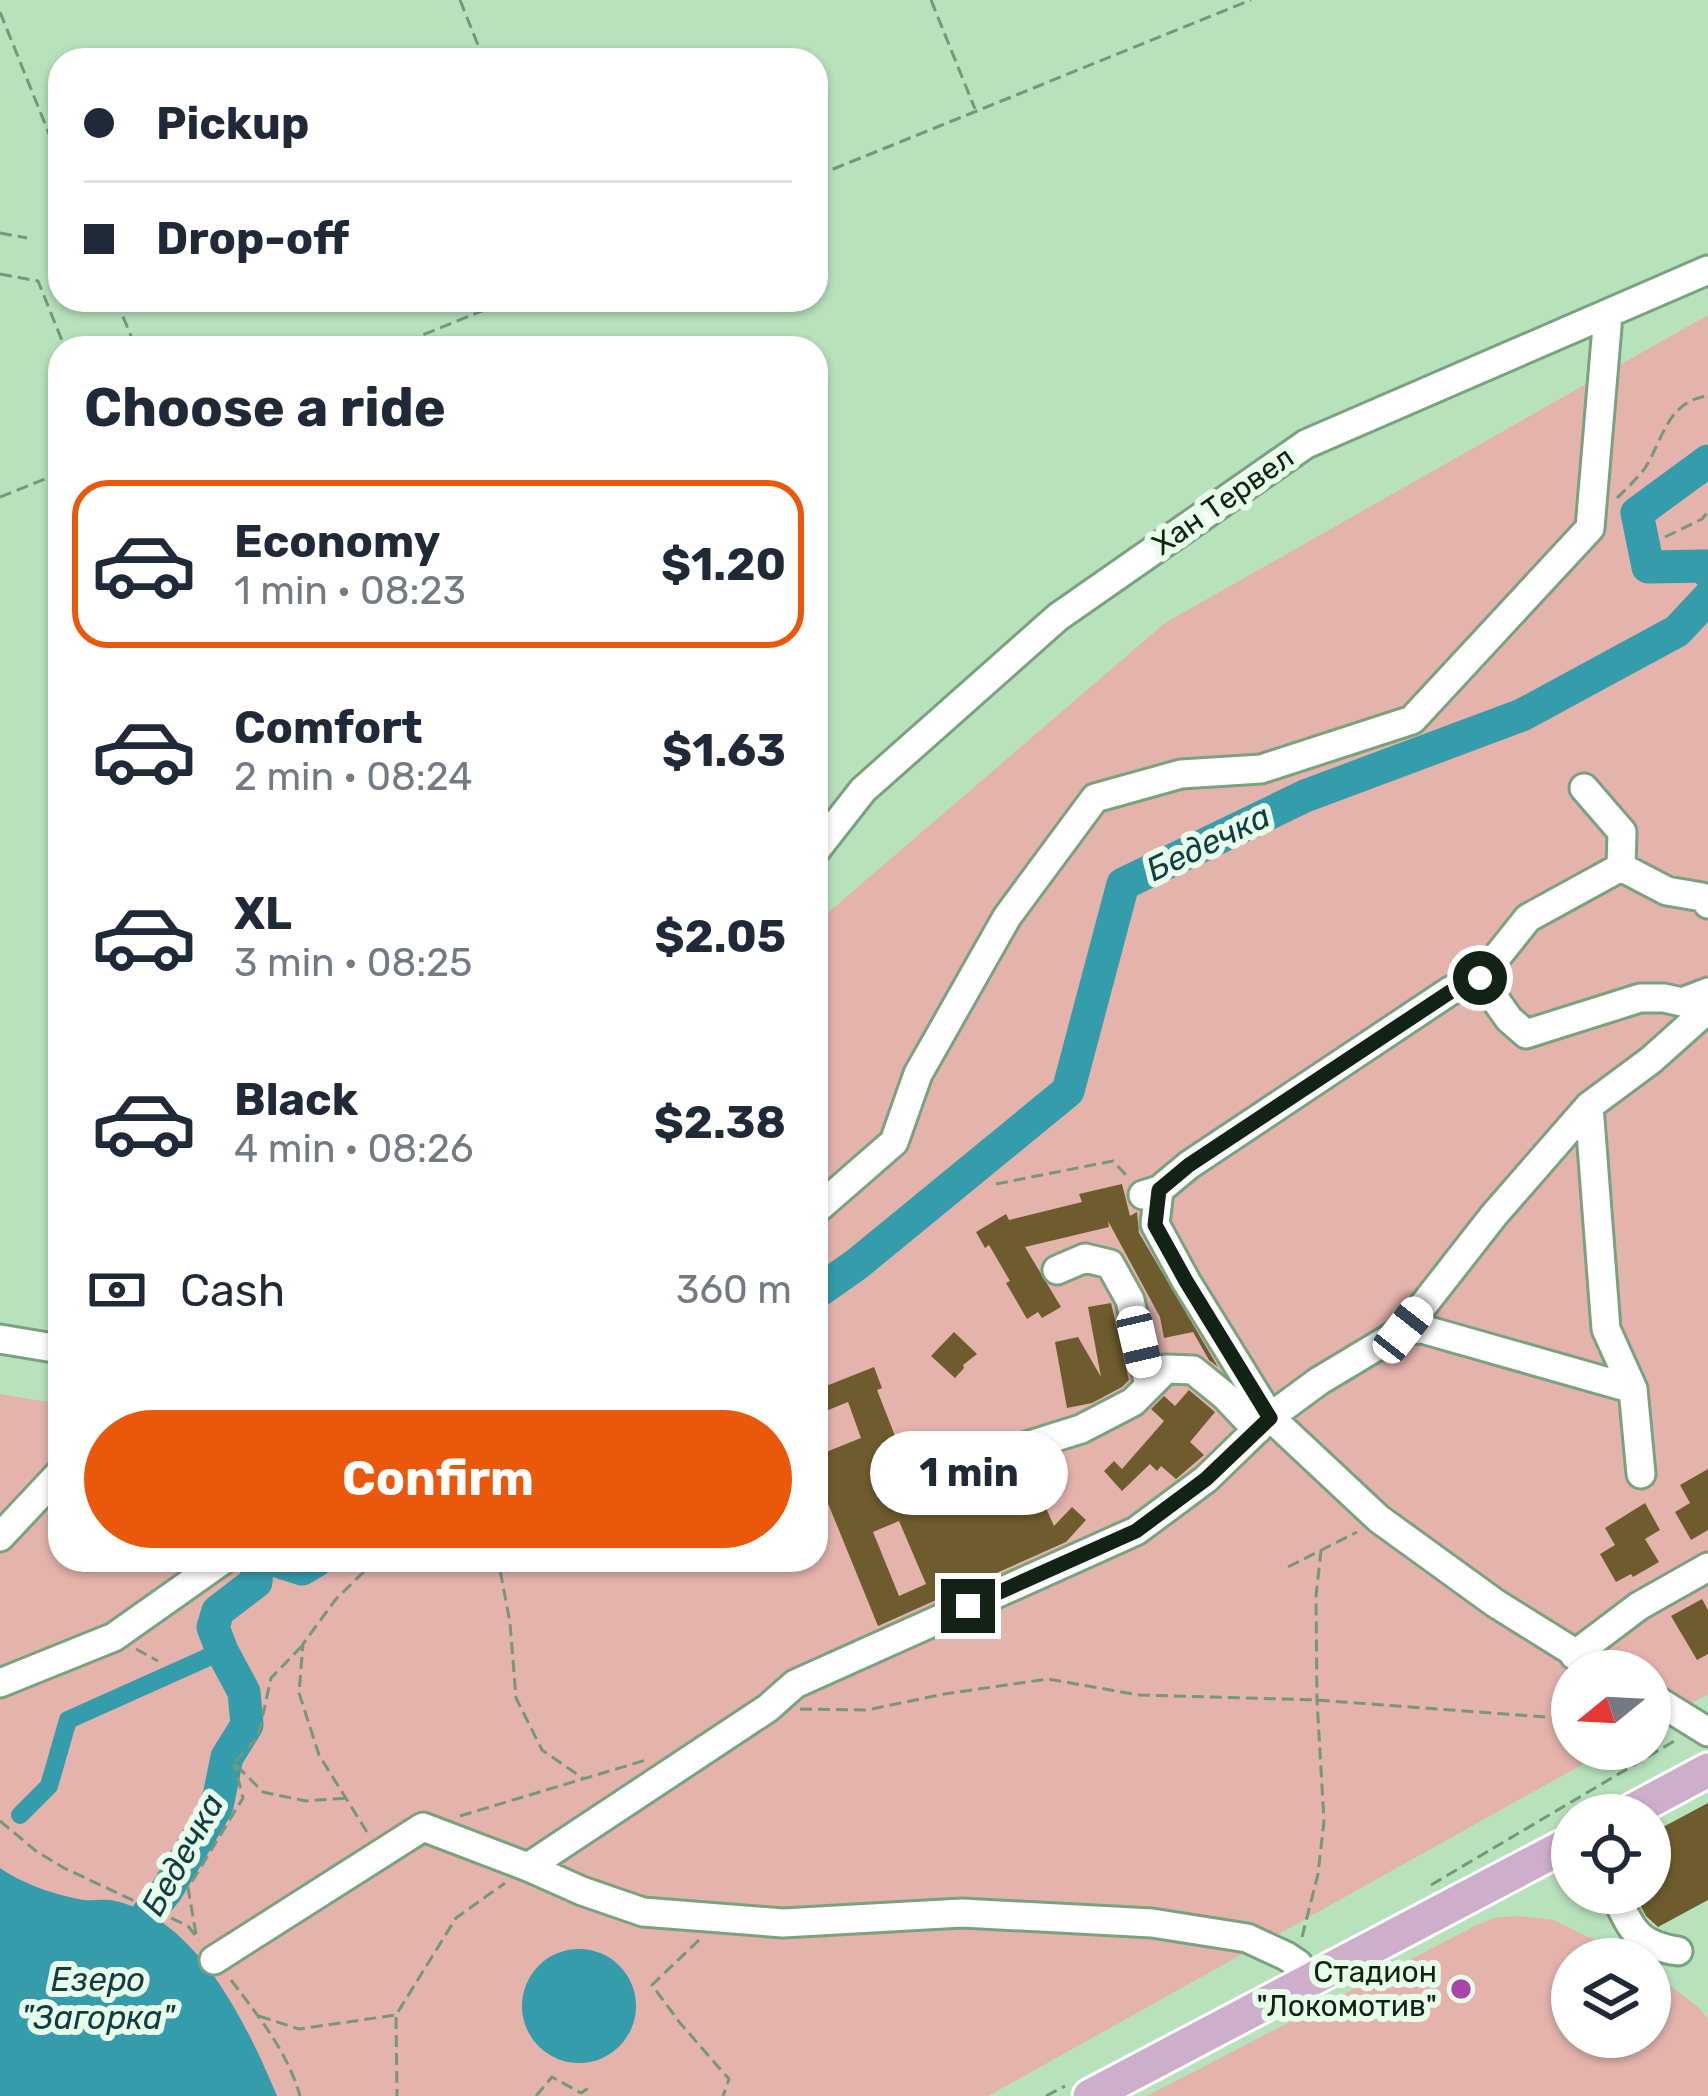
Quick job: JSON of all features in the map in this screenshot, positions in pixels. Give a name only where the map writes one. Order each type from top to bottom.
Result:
[{"type":"main road","points":[[1665,1794],[1707,1772]]},
{"type":"main road","points":[[1090,2096],[1551,1853]]},
{"type":"street","name":"Хан Тервел","points":[[828,835],[863,790],[1058,616],[1306,444],[1708,270]]},
{"type":"street","points":[[828,1195],[894,1142],[918,1074],[1007,917],[1095,798],[1180,774],[1261,769],[1412,720],[1590,528],[1608,315]]},
{"type":"street","points":[[1584,788],[1622,832],[1621,867]]},
{"type":"street","points":[[1621,867],[1667,891],[1702,897],[1708,904]]},
{"type":"street","points":[[1263,1424],[1155,1225],[1151,1193],[1450,992],[1480,978],[1528,918],[1621,867]]},
{"type":"street","points":[[1480,978],[1509,1019],[1526,1034],[1640,998],[1682,1002],[1708,992]]},
{"type":"street","points":[[528,1867],[768,1708],[795,1684],[1136,1531],[1206,1479],[1263,1424],[1319,1381],[1403,1330],[1589,1106],[1708,1010]]},
{"type":"street","points":[[1589,1106],[1606,1329],[1634,1389],[1640,1474]]},
{"type":"street","points":[[1057,1270],[1085,1258],[1109,1264],[1130,1300],[1149,1386]]},
{"type":"street","points":[[1403,1330],[1422,1329],[1634,1389]]},
{"type":"street","points":[[0,1339],[48,1347]]},
{"type":"street","points":[[986,1459],[1082,1429],[1133,1402],[1166,1369],[1193,1370],[1379,1519],[1566,1650]]},
{"type":"street","points":[[0,1537],[48,1486]]},
{"type":"street","points":[[1581,1650],[1639,1606],[1708,1567]]},
{"type":"street","points":[[0,1683],[114,1636],[207,1572]]},
{"type":"street","points":[[1671,1709],[1708,1732]]},
{"type":"street","points":[[214,1960],[423,1827],[644,1912],[783,1923],[962,1913],[1152,1923],[1247,1939],[1292,1960]]},
{"type":"street","points":[[1626,1914],[1640,1939],[1678,1952]]},
{"type":"path","points":[[460,0],[479,48]]},
{"type":"path","points":[[931,0],[976,111]]},
{"type":"path","points":[[828,171],[1251,0]]},
{"type":"path","points":[[0,12],[48,131]]},
{"type":"path","points":[[0,232],[27,238]]},
{"type":"path","points":[[0,274],[38,281],[48,306]]},
{"type":"path","points":[[420,336],[478,312]]},
{"type":"path","points":[[1617,498],[1645,468],[1667,421],[1696,398],[1708,396]]},
{"type":"path","points":[[0,497],[48,478]]},
{"type":"path","points":[[1665,537],[1708,512]]},
{"type":"path","points":[[996,1184],[1113,1160],[1151,1193]]},
{"type":"path","points":[[1288,1567],[1379,1519]]},
{"type":"path","points":[[1292,1960],[1301,1942],[1324,1821],[1317,1700],[1316,1596],[1321,1552]]},
{"type":"path","points":[[234,1762],[258,1737],[271,1678],[364,1572]]},
{"type":"path","points":[[500,1572],[516,1698],[542,1750],[585,1780]]},
{"type":"path","points":[[303,1644],[299,1693],[319,1755],[380,1853]]},
{"type":"path","points":[[768,1708],[867,1710],[1048,1679],[1139,1695],[1317,1700],[1551,1718]]},
{"type":"path","points":[[423,1827],[646,1760]]},
{"type":"path","points":[[234,1762],[262,1792],[306,1801],[347,1798]]},
{"type":"path","points":[[196,1936],[188,1888],[243,1798],[234,1762]]},
{"type":"path","points":[[0,1821],[64,1868],[188,1926],[258,2015],[293,2072],[301,2096]]},
{"type":"path","points":[[397,2096],[397,2015],[456,1918],[528,1867]]},
{"type":"path","points":[[722,1918],[652,1985],[729,2079],[723,2096]]},
{"type":"path","points":[[258,2015],[299,2029],[397,2015]]},
{"type":"path","points":[[536,2096],[552,2077],[583,2094],[590,2086]]},
{"type":"shaded area","points":[[1708,315],[1708,1694],[1671,1715],[1671,1650],[1551,1650],[1551,1770],[1572,1770],[988,2096],[0,2096],[0,1394],[48,1402],[48,1572],[828,1572],[828,913],[1165,623]]},
{"type":"shaded area","name":"Стадион \"Локомотив\"","points":[[1494,1918],[1553,1920],[1591,1938],[1551,1938],[1551,2058],[1671,2058],[1671,1986],[1708,2019],[1708,2096],[1147,2096],[1477,1925]]},
{"type":"water","name":"Езеро \"Загорка\"","points":[[0,1868],[58,1894],[115,1901],[171,1929],[216,1979],[251,2038],[277,2096],[0,2096]]},
{"type":"water","points":[[579,1949],[601,1954],[619,1966],[631,1984],[636,2006],[631,2028],[619,2046],[601,2058],[579,2063],[557,2058],[539,2046],[527,2028],[522,2006],[527,1984],[539,1966],[557,1954]]},
{"type":"building","points":[[1122,1184],[1130,1216],[1137,1212],[1139,1233],[1218,1367],[1193,1332],[1164,1338],[1160,1317],[1108,1221],[1109,1227],[1025,1247],[1061,1307],[1042,1318],[1038,1312],[1027,1319],[989,1245],[985,1248],[976,1232],[1006,1214],[1009,1220],[1082,1202],[1079,1194]]},
{"type":"building","points":[[1111,1303],[1129,1380],[1092,1403],[1067,1408],[1055,1342],[1078,1337],[1101,1377],[1088,1307]]},
{"type":"building","points":[[954,1332],[977,1354],[955,1378],[931,1356]]},
{"type":"building","points":[[874,1367],[882,1388],[877,1390],[908,1469],[968,1443],[968,1463],[974,1473],[989,1476],[1027,1465],[1054,1526],[1072,1507],[1086,1520],[1066,1542],[878,1626],[828,1503],[828,1451],[861,1438],[848,1402],[828,1410],[828,1385]],"holes":[[[899,1521],[926,1584],[899,1596],[873,1532]]]},
{"type":"building","points":[[1189,1390],[1215,1412],[1190,1442],[1204,1455],[1176,1479],[1161,1466],[1157,1471],[1150,1464],[1122,1491],[1104,1471],[1114,1461],[1122,1469],[1164,1421],[1151,1409],[1164,1396],[1175,1406]]},
{"type":"building","points":[[1708,1469],[1708,1530],[1691,1540],[1675,1512],[1690,1503],[1680,1485]]},
{"type":"building","points":[[1645,1503],[1660,1530],[1645,1539],[1659,1562],[1616,1582],[1600,1554],[1615,1545],[1605,1528]]},
{"type":"building","points":[[1702,1599],[1708,1610],[1708,1654],[1697,1660],[1671,1616]]},
{"type":"building","points":[[1708,1803],[1708,1900],[1658,1927],[1645,1914],[1671,1914],[1671,1823]]},
{"type":"waterway","name":"Бедечка","points":[[1708,461],[1637,513],[1648,567],[1706,566],[1708,572]]},
{"type":"waterway","name":"Бедечка","points":[[828,1285],[1068,1091],[1123,884],[1305,796],[1522,715],[1677,631],[1708,598]]},
{"type":"waterway","name":"Бедечка","points":[[126,1956],[217,1806],[227,1757],[247,1725],[244,1692],[213,1627],[218,1611],[256,1582],[257,1572]]},
{"type":"waterway","points":[[20,1815],[49,1786],[68,1720],[222,1651]]},
{"type":"place","name":"Стадион \"Локомотив\"","points":[[1461,1989]]},
{"type":"route","points":[[968,1606],[1136,1531],[1206,1479],[1270,1418],[1155,1225],[1159,1190],[1189,1165],[1450,992],[1480,978]]}]
